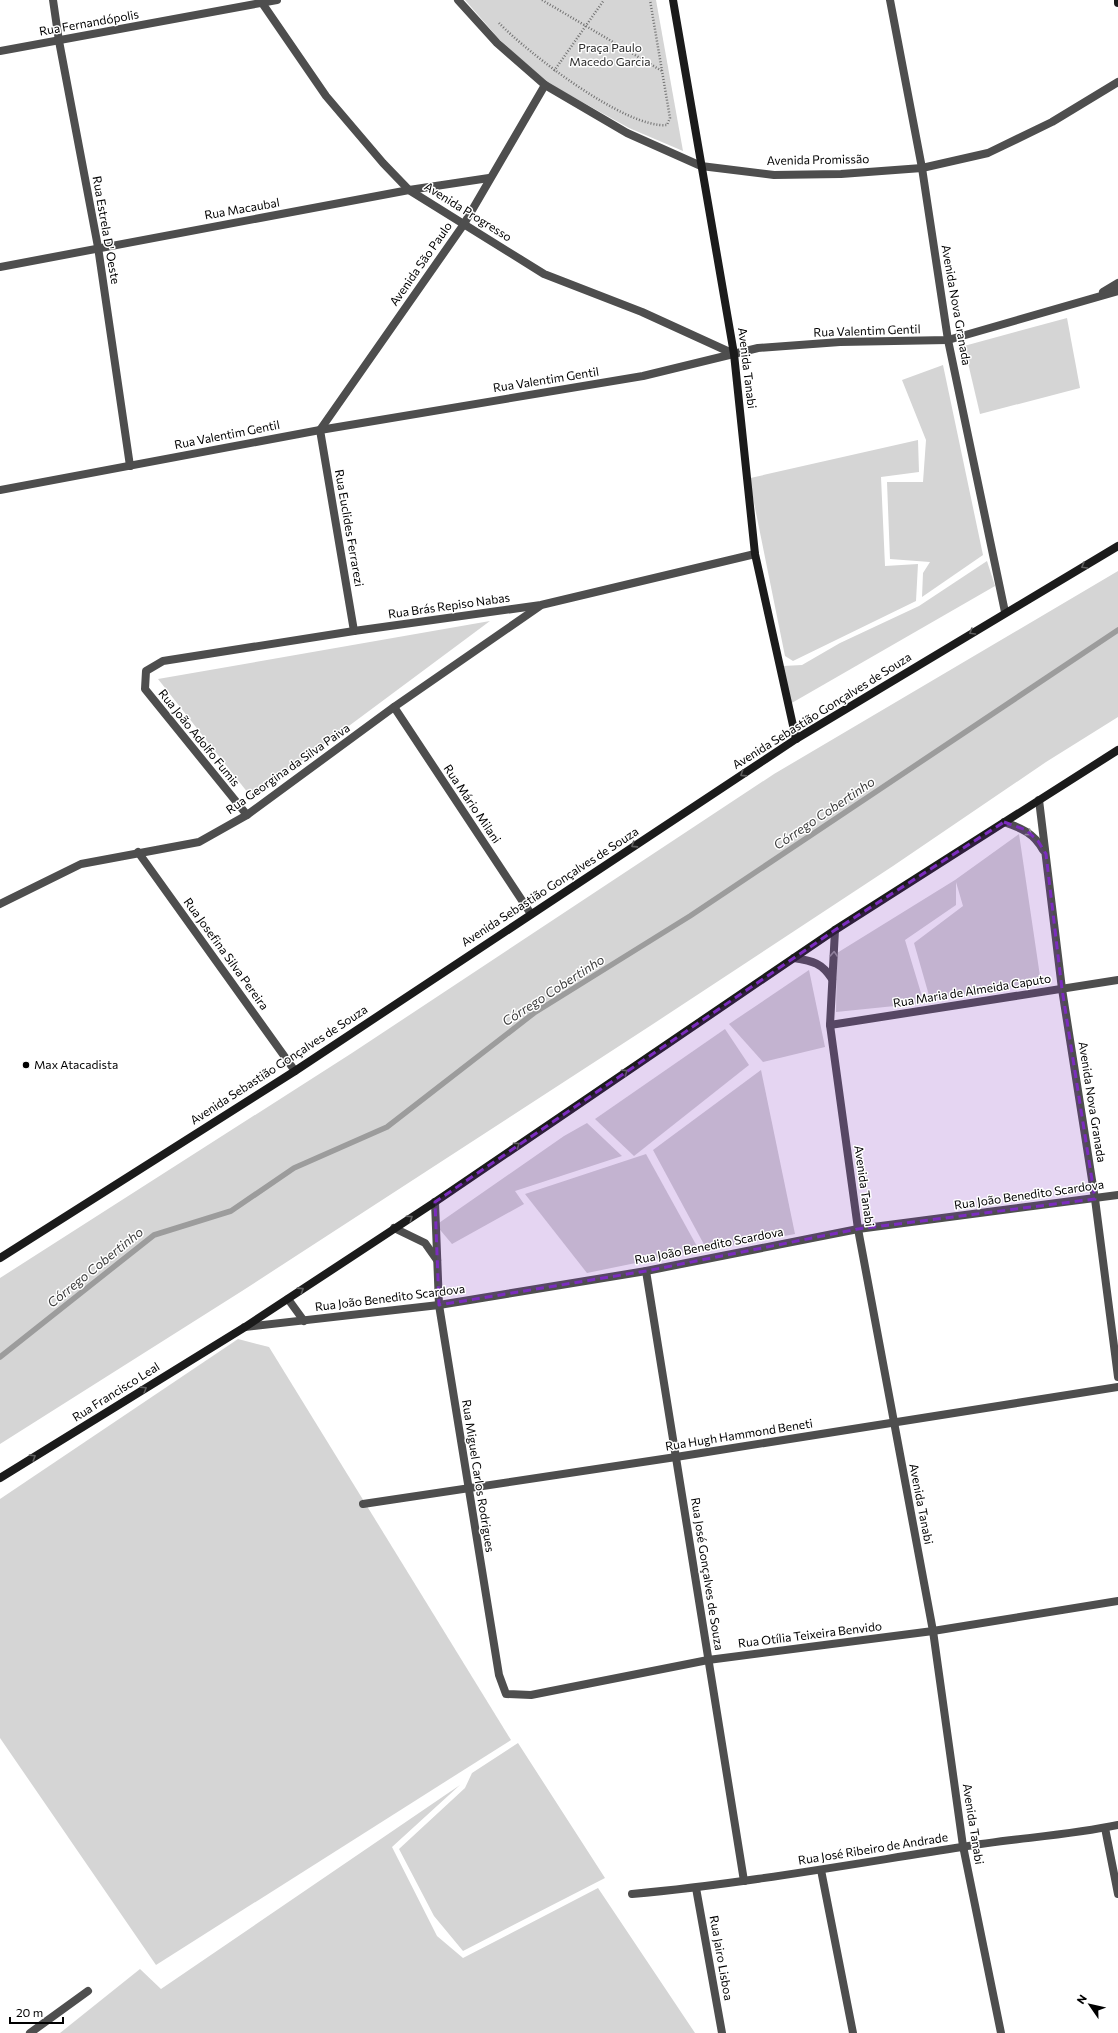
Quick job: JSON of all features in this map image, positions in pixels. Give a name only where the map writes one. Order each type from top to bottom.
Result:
[{"type":"main road","name":"Avenida Tanabi","points":[[673,0],[734,354],[755,554],[796,739]]},
{"type":"main road","name":"Avenida Sebastião Gonçalves de Souza","points":[[0,1258],[295,1071],[796,739],[1004,612],[1118,546]]},
{"type":"main road","points":[[245,1327],[435,1202],[835,930],[1118,750]]},
{"type":"main road","name":"Rua Francisco Leal","points":[[0,1478],[245,1327]]},
{"type":"street","name":"Rua Estrela D' Oeste","points":[[53,0],[59,41],[98,247],[130,466]]},
{"type":"street","name":"Rua Fernandópolis","points":[[0,51],[59,41],[261,1],[277,0]]},
{"type":"street","name":"Avenida Promissão","points":[[458,0],[497,43],[545,85],[627,133],[701,166],[774,175],[841,174],[922,168],[988,153],[1052,122],[1118,82]]},
{"type":"street","name":"Avenida Nova Granada","points":[[890,0],[922,168],[948,340],[1004,612]]},
{"type":"street","name":"Avenida Progresso","points":[[261,1],[326,96],[383,163],[410,190],[544,274],[642,312],[734,354]]},
{"type":"street","name":"Avenida São Paulo","points":[[320,430],[464,224],[545,85]]},
{"type":"street","name":"Rua Macaubal","points":[[0,267],[98,247],[410,190],[490,178]]},
{"type":"street","name":"Rua Valentim Gentil","points":[[1094,297],[1118,283]]},
{"type":"street","name":"Rua Valentim Gentil","points":[[0,490],[320,430],[643,376],[758,348],[948,340],[1118,291]]},
{"type":"street","name":"Rua Euclides Ferrarezi","points":[[320,430],[354,631]]},
{"type":"street","name":"Rua Brás Repiso Nabas","points":[[146,671],[163,661],[354,631],[541,605],[755,554]]},
{"type":"street","name":"Rua Georgina da Silva Paiva","points":[[0,904],[81,864],[138,852],[199,842],[247,815],[394,707],[541,605]]},
{"type":"street","name":"Rua João Adolfo Fumis","points":[[146,671],[145,689],[247,815]]},
{"type":"street","name":"Rua Mário Milani","points":[[394,707],[531,914]]},
{"type":"street","name":"Avenida Nova Granada","points":[[1039,800],[1062,989],[1095,1199],[1118,1377]]},
{"type":"street","name":"Avenida Nova Granada","points":[[1004,822],[1026,830],[1038,841],[1046,854]]},
{"type":"street","name":"Rua Josefina Silva Pereira","points":[[138,852],[295,1071]]},
{"type":"street","name":"Avenida Tanabi","points":[[835,930],[830,1025],[858,1229],[933,1631],[963,1846],[1001,2033]]},
{"type":"street","points":[[794,958],[811,961],[825,968],[832,979]]},
{"type":"street","name":"Rua Maria de Almeida Caputo","points":[[830,1025],[1118,980]]},
{"type":"street","name":"Rua João Benedito Scardova","points":[[245,1327],[439,1305],[646,1271],[858,1229],[1095,1199],[1118,1194]]},
{"type":"street","name":"Rua Miguel Carlos Rodrigues","points":[[435,1202],[439,1305],[467,1487],[499,1675],[506,1694]]},
{"type":"street","points":[[394,1228],[425,1244],[437,1260]]},
{"type":"street","name":"Rua José Gonçalves de Souza","points":[[646,1271],[744,1881]]},
{"type":"street","name":"Rua João Benedito Scardova","points":[[288,1299],[304,1321]]},
{"type":"street","name":"Rua Hugh Hammond Beneti","points":[[363,1504],[467,1487],[676,1457],[1118,1387]]},
{"type":"street","name":"Rua Otília Teixeira Benvido","points":[[506,1694],[531,1695],[708,1660],[933,1631],[1118,1601]]},
{"type":"street","name":"Rua José Ribeiro de Andrade","points":[[632,1894],[696,1888],[821,1870],[963,1846],[1105,1828],[1118,1825]]},
{"type":"street","points":[[1105,1828],[1118,1894]]},
{"type":"street","points":[[821,1870],[853,2033]]},
{"type":"street","name":"Rua Jairo Lisboa","points":[[696,1888],[722,2033]]},
{"type":"street","points":[[30,2033],[88,1991]]},
{"type":"path","points":[[542,0],[662,70]]},
{"type":"path","points":[[554,71],[604,0]]},
{"type":"path","points":[[496,20],[554,71],[623,112],[643,121],[660,126],[667,125],[670,120],[650,0]]},
{"type":"highlighted area","points":[[1004,822],[1026,830],[1038,841],[1046,854],[1062,989],[1095,1199],[858,1229],[646,1271],[439,1305],[435,1202],[835,930]]},
{"type":"green space","name":"Praça Paulo Macedo Garcia","points":[[465,0],[656,0],[683,151],[629,128],[546,82],[499,39]]},
{"type":"green space","points":[[1067,318],[1080,388],[980,414],[964,346]]},
{"type":"green space","points":[[943,365],[983,555],[922,597],[923,573],[930,562],[890,559],[887,482],[923,482],[926,440],[902,380]]},
{"type":"green space","points":[[918,440],[919,472],[881,477],[885,566],[918,564],[916,601],[793,661],[785,656],[752,493],[746,479]]},
{"type":"green space","points":[[987,561],[995,586],[790,704],[783,666],[802,665],[840,643],[919,606]]},
{"type":"green space","points":[[1118,571],[1118,717],[1046,762],[893,866],[650,1026],[242,1291],[0,1444],[0,1278],[352,1053],[774,774]]},
{"type":"green space","points":[[490,621],[252,798],[158,679]]},
{"type":"green space","points":[[1019,834],[1041,983],[930,999],[914,943],[963,906],[956,882],[956,905],[905,940],[924,1003],[836,1012],[837,953],[955,880]]},
{"type":"green space","points":[[809,970],[825,1047],[763,1062],[729,1024]]},
{"type":"green space","points":[[725,1029],[749,1065],[634,1156],[595,1119]]},
{"type":"green space","points":[[761,1070],[795,1234],[707,1250],[653,1150]]},
{"type":"green space","points":[[587,1123],[622,1156],[515,1191],[524,1204],[452,1244],[436,1225],[564,1136]]},
{"type":"green space","points":[[646,1154],[699,1250],[587,1273],[525,1194]]},
{"type":"green space","points":[[238,1339],[269,1347],[511,1740],[156,1965],[0,1738],[0,1499]]},
{"type":"green space","points":[[518,1743],[605,1878],[463,1951],[434,1916],[399,1849],[465,1788],[472,1773]]},
{"type":"green space","points":[[460,1785],[392,1847],[437,1936],[463,1958],[598,1888],[695,2033],[60,2033],[140,1969],[161,1989]]},
{"type":"waterway","name":"Córrego Cobertinho","points":[[0,1357],[154,1235],[231,1211],[294,1168],[387,1127],[534,1013],[690,916],[1118,630]]},
{"type":"place","name":"Max Atacadista","points":[[26,1065]]}]
